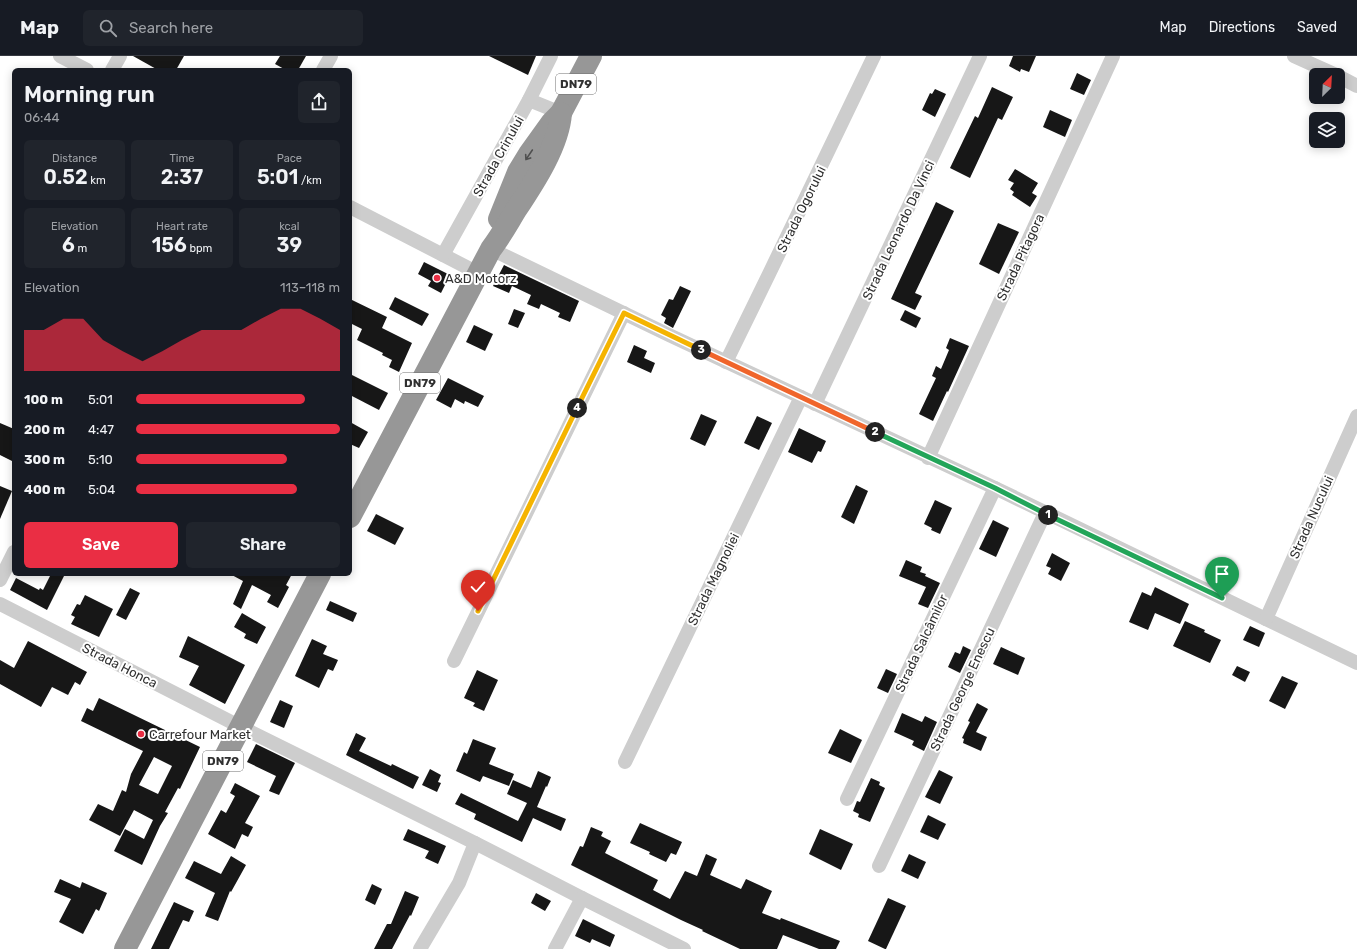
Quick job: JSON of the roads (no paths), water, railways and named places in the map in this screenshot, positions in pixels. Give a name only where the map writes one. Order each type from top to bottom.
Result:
[{"type":"highway","name":"DN79","points":[[352,513],[491,249],[503,233],[547,159],[560,124],[561,113],[591,56]]},
{"type":"highway","name":"DN79","points":[[125,949],[319,576]]},
{"type":"street","points":[[60,56],[83,68]]},
{"type":"street","points":[[113,68],[120,56]]},
{"type":"street","points":[[324,68],[331,56]]},
{"type":"street","name":"Strada Crinului","points":[[443,255],[529,100],[551,56]]},
{"type":"street","name":"Strada Ogorului","points":[[726,362],[874,56]]},
{"type":"street","name":"Strada Leonardo Da Vinci","points":[[815,404],[980,56]]},
{"type":"street","name":"Strada Pitagora","points":[[928,458],[1112,56]]},
{"type":"street","points":[[1294,56],[1320,68]]},
{"type":"street","points":[[1345,80],[1357,86]]},
{"type":"street","points":[[529,100],[561,113]]},
{"type":"street","points":[[352,208],[478,273]]},
{"type":"street","points":[[491,249],[928,458],[995,488],[1357,663]]},
{"type":"street","points":[[454,661],[624,313]]},
{"type":"street","name":"Strada Magnoliei","points":[[625,762],[801,397]]},
{"type":"street","name":"Strada Nucului","points":[[1266,619],[1357,416]]},
{"type":"street","name":"Strada Salcâmilor","points":[[847,799],[995,488]]},
{"type":"street","name":"Strada George Enescu","points":[[879,866],[1045,513]]},
{"type":"street","points":[[0,580],[12,556]]},
{"type":"street","name":"Strada Honca","points":[[0,604],[241,727],[684,949]]},
{"type":"street","points":[[420,949],[459,882],[475,843]]},
{"type":"street","points":[[555,949],[582,898]]},
{"type":"place","name":"A&D Motorz","points":[[437,278]]},
{"type":"place","name":"Carrefour Market","points":[[141,734]]}]
